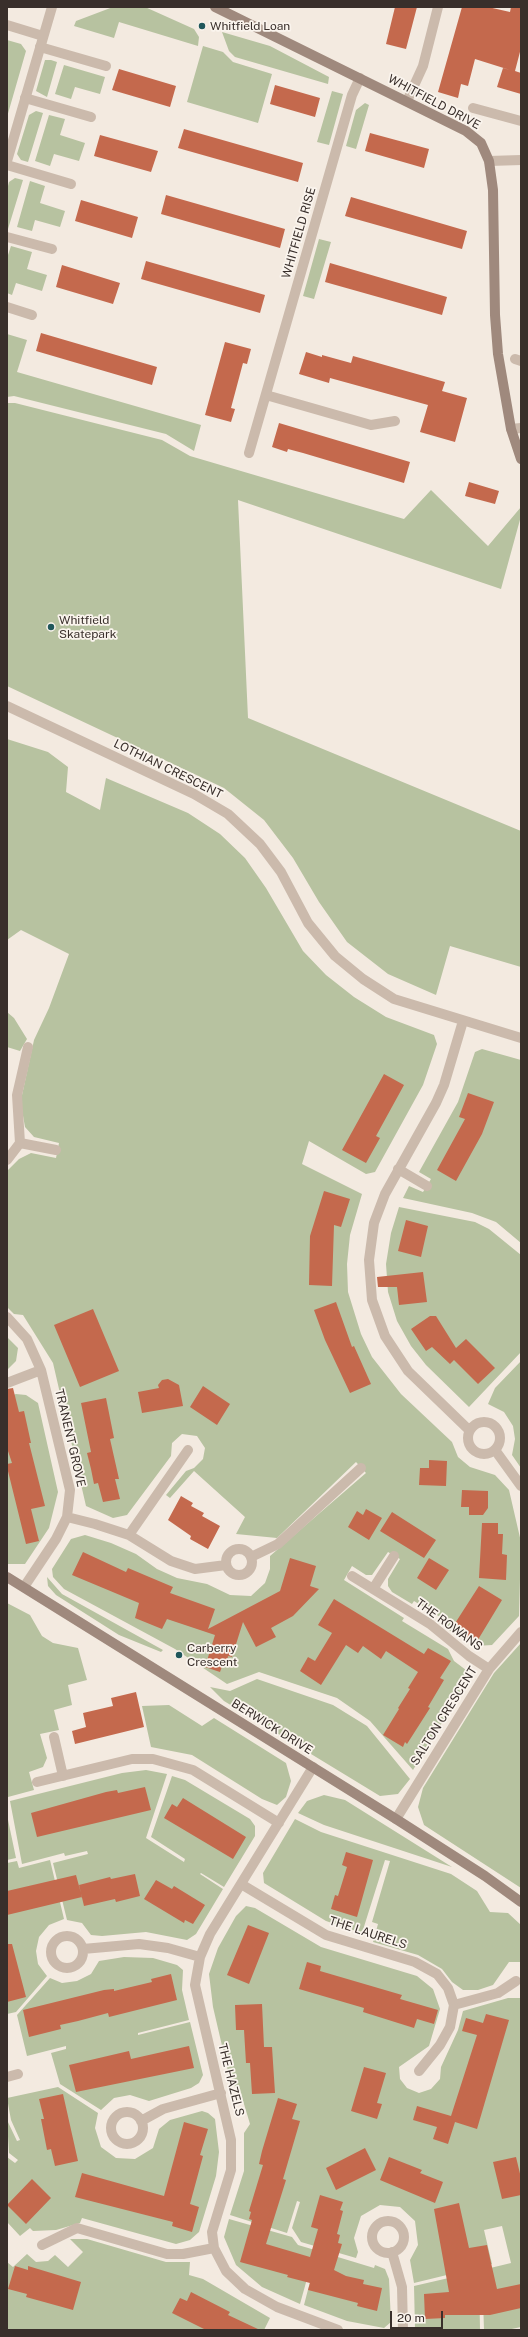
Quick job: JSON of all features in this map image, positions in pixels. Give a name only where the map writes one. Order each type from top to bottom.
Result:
[{"type":"street","points":[[7,161],[52,7]]},
{"type":"street","name":"WHITFIELD DRIVE","points":[[215,7],[407,101],[475,137],[481,143],[489,161],[493,190],[495,315],[498,354],[516,429],[521,459]]},
{"type":"street","points":[[407,101],[423,66],[438,7]]},
{"type":"street","points":[[7,25],[43,36]]},
{"type":"street","points":[[40,47],[106,66]]},
{"type":"street","name":"WHITFIELD RISE","points":[[249,453],[352,95],[360,78]]},
{"type":"street","points":[[25,98],[91,117]]},
{"type":"street","points":[[473,108],[521,121]]},
{"type":"street","points":[[489,161],[521,160]]},
{"type":"street","points":[[7,165],[71,184]]},
{"type":"street","points":[[7,237],[52,249]]},
{"type":"street","points":[[7,307],[32,315]]},
{"type":"street","points":[[266,395],[371,424],[395,421]]},
{"type":"street","name":"LOTHIAN CRESCENT","points":[[7,706],[194,794],[228,814],[260,844],[281,872],[308,923],[335,956],[363,979],[394,999],[521,1038]]},
{"type":"street","points":[[463,1021],[444,1086],[385,1194],[374,1223],[369,1260],[372,1300],[385,1336],[408,1371],[470,1430]]},
{"type":"street","points":[[7,1160],[20,1143],[17,1095],[28,1046]]},
{"type":"street","points":[[20,1143],[56,1150]]},
{"type":"street","points":[[398,1170],[427,1186]]},
{"type":"street","name":"TRANENT GROVE","points":[[7,1317],[26,1339],[41,1370],[70,1490],[67,1517],[56,1539],[24,1588]]},
{"type":"street","points":[[7,1383],[41,1370]]},
{"type":"street","points":[[484,1421],[494,1425],[498,1429],[501,1440],[495,1450],[485,1454],[474,1451],[468,1442],[470,1430],[473,1426],[484,1421]]},
{"type":"street","points":[[129,1535],[188,1450]]},
{"type":"street","points":[[495,1450],[521,1486]]},
{"type":"street","points":[[251,1557],[278,1544],[361,1468]]},
{"type":"street","points":[[67,1517],[96,1524],[129,1535],[171,1561],[195,1569],[226,1565]]},
{"type":"street","points":[[235,1550],[244,1550],[251,1557],[253,1561],[250,1571],[241,1575],[232,1573],[226,1565],[227,1556],[235,1550]]},
{"type":"street","points":[[373,1589],[394,1556]]},
{"type":"street","name":"THE ROWANS","points":[[352,1576],[430,1624],[469,1656],[489,1669]]},
{"type":"street","name":"BERWICK DRIVE","points":[[7,1577],[396,1819],[485,1876],[521,1902]]},
{"type":"street","name":"SALTON CRESCENT","points":[[396,1819],[489,1669],[521,1632]]},
{"type":"street","points":[[54,1737],[64,1776]]},
{"type":"street","points":[[38,1782],[132,1759],[153,1759],[174,1763],[194,1770],[279,1822]]},
{"type":"street","name":"THE HAZELS","points":[[214,2248],[212,2232],[231,2170],[232,2140],[195,1984],[200,1957],[210,1934],[313,1767]]},
{"type":"street","name":"THE LAURELS","points":[[241,1884],[326,1935],[415,1962],[437,1974],[448,1988],[454,2005]]},
{"type":"street","points":[[84,1950],[139,1944],[168,1948],[200,1957]]},
{"type":"street","points":[[419,2071],[440,2045],[450,2027],[454,2005],[498,1994],[516,1981]]},
{"type":"street","points":[[7,2077],[18,2074]]},
{"type":"street","points":[[141,2121],[163,2109],[221,2093]]},
{"type":"street","points":[[42,2245],[78,2228],[167,2254],[183,2254],[214,2248],[226,2271],[245,2289],[277,2307],[338,2330]]},
{"type":"street","points":[[392,2252],[402,2287],[403,2330]]},
{"type":"green space","points":[[113,7],[145,7],[194,29],[199,37],[198,46],[119,22],[114,38],[74,26],[76,21]]},
{"type":"green space","points":[[222,32],[270,46],[329,77],[328,84],[235,57],[229,51]]},
{"type":"green space","points":[[7,40],[21,44],[26,51],[7,117]]},
{"type":"green space","points":[[203,46],[223,52],[233,62],[272,74],[258,123],[187,102]]},
{"type":"green space","points":[[45,60],[57,62],[47,97],[36,91]]},
{"type":"green space","points":[[64,65],[105,77],[100,94],[75,87],[71,99],[55,94]]},
{"type":"green space","points":[[332,91],[343,94],[329,145],[317,142]]},
{"type":"green space","points":[[365,103],[369,105],[356,149],[346,146],[356,110]]},
{"type":"green space","points":[[36,111],[43,113],[28,162],[21,160],[17,154],[29,115]]},
{"type":"green space","points":[[49,115],[65,119],[60,135],[85,143],[79,161],[54,154],[50,166],[35,161]]},
{"type":"green space","points":[[15,178],[23,180],[8,229],[7,190],[9,182]]},
{"type":"green space","points":[[30,181],[45,186],[40,203],[65,211],[60,227],[35,220],[32,231],[17,227]]},
{"type":"green space","points":[[319,239],[331,242],[314,299],[303,296]]},
{"type":"green space","points":[[11,246],[32,252],[27,269],[47,275],[42,291],[16,283],[12,295],[7,293],[7,258]]},
{"type":"green space","points":[[7,334],[27,340],[17,372],[201,425],[194,451],[166,434],[14,396],[7,397]]},
{"type":"green space","points":[[7,403],[15,403],[162,440],[190,456],[404,519],[431,490],[488,546],[521,507],[521,516],[501,589],[238,500],[248,718],[521,831],[521,967],[450,946],[436,995],[388,974],[347,942],[319,902],[293,858],[264,820],[224,788],[7,686]]},
{"type":"green space","points":[[7,739],[48,752],[68,767],[66,792],[100,810],[106,778],[188,813],[220,834],[245,858],[266,888],[303,951],[326,975],[354,997],[386,1017],[434,1035],[437,1044],[423,1085],[375,1172],[366,1174],[309,1141],[302,1164],[362,1194],[350,1235],[347,1264],[348,1292],[361,1334],[372,1357],[401,1394],[452,1442],[458,1457],[470,1467],[495,1475],[509,1490],[521,1542],[519,1616],[492,1645],[476,1646],[447,1629],[440,1617],[414,1601],[412,1604],[392,1592],[388,1586],[388,1579],[400,1559],[388,1552],[372,1575],[366,1575],[352,1566],[344,1580],[404,1618],[402,1621],[448,1649],[454,1661],[466,1670],[467,1682],[413,1770],[370,1721],[337,1698],[259,1672],[227,1684],[175,1649],[64,1589],[53,1577],[52,1569],[71,1539],[85,1535],[111,1543],[136,1554],[157,1569],[177,1578],[207,1584],[230,1595],[251,1596],[265,1583],[270,1569],[270,1556],[366,1473],[356,1462],[277,1538],[236,1534],[245,1517],[194,1471],[170,1498],[166,1495],[186,1471],[194,1468],[203,1459],[205,1448],[197,1436],[182,1434],[172,1443],[171,1456],[127,1515],[113,1518],[86,1506],[53,1363],[23,1315],[14,1314],[7,1307],[7,1171],[19,1159],[31,1153],[56,1158],[59,1143],[34,1137],[25,1127],[22,1110],[22,1095],[34,1040],[49,1008],[69,954],[21,930],[7,940]]},
{"type":"green space","points":[[7,1012],[14,1018],[27,1039],[20,1051],[7,1047]]},
{"type":"green space","points":[[482,1049],[521,1060],[521,1243],[496,1222],[472,1213],[403,1198],[409,1186],[423,1192],[431,1179],[419,1172],[458,1102],[475,1052]]},
{"type":"green space","points":[[399,1207],[475,1222],[489,1229],[521,1255],[521,1352],[469,1407],[426,1365],[411,1346],[397,1321],[388,1292],[386,1264],[391,1233]]},
{"type":"green space","points":[[7,1337],[18,1348],[16,1361],[7,1370]]},
{"type":"green space","points":[[521,1361],[521,1468],[512,1455],[515,1439],[513,1426],[504,1412],[488,1404],[495,1388]]},
{"type":"green space","points":[[16,1394],[26,1395],[38,1403],[58,1492],[49,1528],[25,1564],[7,1564],[7,1397]]},
{"type":"green space","points":[[47,1577],[62,1594],[163,1650],[161,1652],[119,1635],[56,1595],[48,1586]]},
{"type":"green space","points":[[7,1603],[30,1615],[42,1636],[53,1643],[78,1648],[87,1680],[68,1685],[72,1705],[54,1710],[59,1730],[40,1734],[47,1758],[43,1767],[29,1772],[34,1790],[8,1797]]},
{"type":"green space","points":[[521,1643],[521,1888],[424,1825],[418,1807],[423,1788],[494,1673]]},
{"type":"green space","points":[[257,1679],[333,1705],[367,1726],[410,1779],[398,1794],[380,1796],[224,1701],[210,1687],[230,1691]]},
{"type":"green space","points":[[169,1705],[202,1726],[214,1718],[286,1763],[291,1781],[286,1797],[277,1805],[262,1799],[192,1755],[151,1747],[142,1706]]},
{"type":"green space","points":[[146,1770],[167,1774],[146,1838],[184,1862],[185,1859],[151,1837],[172,1776],[185,1780],[250,1819],[255,1826],[255,1836],[224,1887],[201,1873],[200,1874],[223,1889],[196,1934],[187,1940],[146,1932],[102,1936],[91,1935],[82,1923],[67,1920],[53,1863],[88,1854],[87,1851],[65,1856],[64,1853],[22,1864],[10,1801],[122,1773]]},
{"type":"green space","points":[[324,1795],[345,1800],[452,1867],[324,1825],[298,1813],[307,1801]]},
{"type":"green space","points":[[7,1815],[16,1858],[7,1860]]},
{"type":"green space","points":[[295,1819],[321,1832],[451,1874],[477,1891],[490,1912],[508,1913],[521,1925],[521,1962],[509,1962],[493,1985],[478,1990],[463,1990],[452,1982],[442,1969],[418,1955],[373,1942],[378,1924],[372,1922],[390,1861],[385,1860],[362,1933],[326,1921],[264,1883],[263,1873]]},
{"type":"green space","points":[[50,1860],[64,1919],[49,1925],[39,1937],[36,1951],[38,1964],[47,1976],[16,2012],[7,2014],[7,1863],[17,1861],[19,1868]]},
{"type":"green space","points":[[246,1906],[255,1908],[321,1947],[417,1976],[433,1989],[440,2009],[429,2046],[399,2067],[400,2079],[407,2088],[419,2093],[431,2089],[440,2079],[441,2067],[458,2030],[463,2011],[508,1998],[521,1998],[521,2327],[507,2330],[484,2330],[482,2270],[511,2263],[502,2226],[484,2230],[492,2264],[414,2283],[410,2260],[418,2245],[415,2221],[400,2207],[380,2205],[361,2216],[354,2238],[358,2252],[356,2258],[301,2242],[292,2228],[300,2202],[297,2201],[287,2233],[230,2215],[244,2171],[244,2133],[250,2124],[241,2094],[230,2080],[213,2007],[209,1974],[218,1948],[236,1916]]},
{"type":"green space","points":[[124,1957],[153,1958],[177,1965],[183,1970],[182,1990],[189,2020],[138,2033],[138,2035],[190,2022],[203,2075],[199,2083],[191,2088],[149,2101],[130,2095],[114,2098],[101,2110],[60,2084],[51,2053],[66,2049],[66,2046],[27,2056],[17,2015],[50,1978],[62,1983],[77,1981],[91,1974],[99,1961]]},
{"type":"green space","points":[[58,2087],[98,2113],[95,2128],[101,2147],[116,2158],[135,2159],[153,2148],[159,2129],[170,2120],[202,2111],[208,2113],[215,2119],[219,2152],[216,2176],[199,2232],[190,2240],[176,2244],[82,2218],[80,2223],[56,2230],[33,2231],[30,2228],[20,2236],[7,2222],[7,2157],[15,2163],[18,2160],[9,2153],[7,2120],[17,2141],[20,2140],[11,2120],[7,2098]]},
{"type":"green space","points":[[229,2219],[292,2237],[298,2245],[315,2250],[300,2304],[262,2287],[236,2265],[224,2237]]},
{"type":"green space","points":[[70,2239],[87,2239],[166,2262],[190,2262],[189,2275],[203,2279],[270,2318],[264,2330],[7,2330],[7,2262],[13,2267],[27,2254],[36,2262],[48,2261],[55,2255],[68,2267],[83,2252]]},
{"type":"green space","points":[[318,2251],[374,2268],[375,2265],[385,2269],[389,2279],[391,2322],[384,2328],[347,2321],[304,2305]]},
{"type":"green space","points":[[479,2271],[480,2330],[415,2329],[414,2286]]},
{"type":"building","points":[[395,7],[417,7],[406,49],[386,44]]},
{"type":"building","points":[[462,7],[488,7],[510,12],[511,7],[521,7],[521,48],[515,71],[521,73],[521,94],[497,87],[503,68],[510,70],[475,59],[468,86],[461,84],[458,98],[438,92]]},
{"type":"building","points":[[119,69],[176,86],[170,107],[112,90]]},
{"type":"building","points":[[275,85],[320,98],[315,117],[270,104]]},
{"type":"building","points":[[184,129],[303,163],[298,182],[178,148]]},
{"type":"building","points":[[370,133],[429,149],[424,168],[365,151]]},
{"type":"building","points":[[100,135],[158,151],[151,172],[94,156]]},
{"type":"building","points":[[166,195],[285,229],[280,248],[161,214]]},
{"type":"building","points":[[351,197],[467,231],[462,249],[345,216]]},
{"type":"building","points":[[81,200],[138,217],[132,238],[75,221]]},
{"type":"building","points":[[146,261],[265,295],[260,313],[141,279]]},
{"type":"building","points":[[330,263],[447,297],[442,315],[325,282]]},
{"type":"building","points":[[62,265],[120,283],[113,304],[56,287]]},
{"type":"building","points":[[41,333],[157,367],[152,385],[36,351]]},
{"type":"building","points":[[225,342],[251,349],[247,364],[243,363],[231,408],[235,409],[231,422],[205,415]]},
{"type":"building","points":[[306,352],[351,363],[353,356],[445,382],[442,391],[467,398],[455,442],[420,432],[428,405],[330,378],[329,383],[299,374]]},
{"type":"building","points":[[279,423],[410,462],[404,483],[303,453],[288,449],[287,452],[272,447]]},
{"type":"building","points":[[469,482],[499,491],[495,504],[465,496]]},
{"type":"building","points":[[384,1074],[404,1085],[376,1136],[380,1138],[366,1163],[342,1150]]},
{"type":"building","points":[[468,1093],[494,1102],[482,1134],[456,1181],[437,1170],[465,1119],[459,1117]]},
{"type":"building","points":[[324,1191],[350,1199],[341,1227],[334,1225],[332,1286],[309,1285],[310,1236]]},
{"type":"building","points":[[406,1220],[428,1226],[421,1257],[398,1251]]},
{"type":"building","points":[[423,1272],[427,1302],[399,1305],[397,1287],[378,1287],[377,1277]]},
{"type":"building","points":[[336,1302],[352,1347],[354,1346],[371,1384],[350,1393],[325,1340],[314,1310]]},
{"type":"building","points":[[93,1309],[119,1371],[80,1387],[54,1325]]},
{"type":"building","points":[[430,1316],[436,1316],[456,1348],[466,1339],[495,1368],[478,1384],[454,1360],[450,1364],[432,1347],[426,1351],[411,1329]]},
{"type":"building","points":[[168,1379],[179,1385],[183,1406],[142,1413],[138,1392],[159,1388],[158,1385],[162,1380]]},
{"type":"building","points":[[203,1386],[230,1404],[217,1425],[190,1407]]},
{"type":"building","points":[[13,1388],[19,1412],[24,1411],[31,1443],[29,1443],[45,1506],[31,1509],[39,1541],[26,1544],[7,1467],[7,1464],[12,1463],[7,1448],[7,1389]]},
{"type":"building","points":[[106,1398],[114,1438],[110,1439],[119,1479],[115,1479],[120,1499],[103,1502],[98,1483],[94,1484],[87,1453],[91,1452],[81,1403]]},
{"type":"building","points":[[429,1460],[447,1461],[446,1486],[419,1485],[420,1468],[429,1468]]},
{"type":"building","points":[[462,1490],[488,1491],[488,1508],[483,1515],[469,1515],[469,1507],[461,1507]]},
{"type":"building","points":[[181,1496],[193,1503],[191,1506],[204,1513],[202,1516],[220,1526],[208,1549],[190,1539],[191,1536],[168,1520]]},
{"type":"building","points":[[366,1509],[382,1518],[369,1540],[348,1527],[357,1511],[363,1515]]},
{"type":"building","points":[[392,1512],[436,1540],[424,1558],[380,1531]]},
{"type":"building","points":[[482,1523],[498,1523],[498,1534],[503,1534],[502,1554],[507,1555],[506,1580],[479,1578]]},
{"type":"building","points":[[83,1552],[126,1572],[128,1568],[173,1587],[170,1593],[215,1609],[208,1629],[280,1591],[290,1558],[316,1566],[310,1586],[319,1589],[293,1616],[271,1628],[276,1637],[256,1647],[243,1622],[232,1657],[228,1656],[227,1662],[224,1661],[220,1672],[205,1667],[215,1635],[167,1619],[162,1629],[135,1618],[139,1603],[72,1575]]},
{"type":"building","points":[[429,1558],[449,1570],[436,1590],[417,1578]]},
{"type":"building","points":[[479,1586],[502,1600],[476,1643],[452,1628]]},
{"type":"building","points":[[334,1599],[424,1654],[428,1648],[451,1661],[440,1678],[444,1680],[428,1707],[430,1708],[407,1744],[405,1742],[403,1747],[383,1735],[399,1709],[398,1708],[410,1689],[408,1688],[418,1672],[386,1651],[381,1659],[363,1646],[358,1653],[346,1645],[321,1685],[300,1671],[308,1657],[315,1661],[332,1633],[318,1625]]},
{"type":"building","points":[[136,1692],[144,1727],[75,1744],[72,1731],[86,1727],[83,1713],[113,1706],[111,1698]]},
{"type":"building","points":[[145,1787],[151,1810],[37,1837],[31,1813],[106,1792],[117,1790],[118,1793]]},
{"type":"building","points":[[183,1798],[246,1837],[233,1859],[164,1818],[172,1804],[177,1807]]},
{"type":"building","points":[[346,1852],[373,1860],[357,1917],[331,1909],[335,1895],[338,1896],[347,1867],[342,1865]]},
{"type":"building","points":[[135,1874],[140,1896],[116,1902],[115,1899],[84,1906],[79,1885],[110,1877],[111,1879]]},
{"type":"building","points":[[76,1875],[82,1897],[7,1915],[7,1891]]},
{"type":"building","points":[[156,1880],[172,1889],[174,1886],[205,1905],[193,1924],[185,1920],[184,1923],[144,1899]]},
{"type":"building","points":[[248,1925],[269,1933],[249,1984],[227,1975]]},
{"type":"building","points":[[7,1944],[12,1944],[26,1997],[7,2002]]},
{"type":"building","points":[[307,1962],[321,1966],[320,1971],[402,1995],[400,1999],[438,2010],[434,2024],[417,2019],[414,2028],[363,2012],[364,2008],[299,1989]]},
{"type":"building","points":[[171,1974],[177,2000],[109,2017],[108,2013],[60,2025],[61,2029],[29,2037],[23,2010],[104,1990],[114,1989],[114,1991],[152,1982],[151,1979]]},
{"type":"building","points":[[262,2004],[264,2047],[272,2047],[275,2093],[252,2094],[250,2063],[246,2063],[244,2030],[236,2030],[235,2005]]},
{"type":"building","points":[[486,2014],[509,2020],[477,2129],[455,2122],[448,2144],[433,2139],[437,2127],[413,2120],[417,2106],[451,2116],[477,2035],[462,2031],[466,2018],[483,2023]]},
{"type":"building","points":[[189,2046],[194,2068],[76,2092],[69,2065],[129,2051],[131,2059]]},
{"type":"building","points":[[364,2067],[386,2073],[377,2103],[382,2104],[377,2119],[351,2111]]},
{"type":"building","points":[[63,2094],[78,2161],[55,2166],[51,2149],[47,2150],[41,2119],[44,2119],[39,2099]]},
{"type":"building","points":[[278,2098],[297,2104],[292,2119],[300,2121],[283,2179],[286,2180],[266,2244],[310,2257],[318,2229],[311,2227],[320,2195],[343,2202],[340,2210],[343,2211],[337,2234],[340,2235],[338,2243],[342,2244],[334,2270],[346,2276],[364,2280],[363,2284],[382,2288],[377,2311],[357,2306],[358,2303],[308,2290],[310,2283],[287,2277],[288,2275],[240,2262],[252,2220],[249,2219],[251,2212],[249,2211],[263,2165],[259,2164],[262,2151]]},
{"type":"building","points":[[184,2122],[208,2129],[200,2155],[203,2156],[190,2204],[199,2207],[192,2232],[172,2226],[173,2222],[75,2197],[82,2173],[164,2196]]},
{"type":"building","points":[[365,2148],[376,2170],[336,2190],[326,2168]]},
{"type":"building","points":[[389,2157],[422,2170],[420,2173],[443,2182],[435,2203],[380,2180]]},
{"type":"building","points":[[516,2157],[521,2178],[521,2195],[502,2199],[493,2162]]},
{"type":"building","points":[[32,2179],[51,2198],[26,2224],[7,2205]]},
{"type":"building","points":[[459,2203],[469,2248],[487,2245],[497,2289],[521,2284],[521,2308],[490,2315],[445,2315],[445,2318],[425,2319],[424,2294],[449,2292],[434,2209]]},
{"type":"building","points":[[15,2266],[28,2270],[28,2266],[81,2282],[73,2310],[26,2297],[27,2294],[8,2289]]},
{"type":"building","points":[[191,2292],[230,2312],[228,2315],[260,2330],[206,2330],[172,2313],[180,2298],[187,2301]]},
{"type":"place","name":"Whitfield Loan","points":[[202,26]]},
{"type":"place","name":"Whitfield Skatepark","points":[[51,627]]},
{"type":"place","name":"Carberry Crescent","points":[[179,1655]]}]
